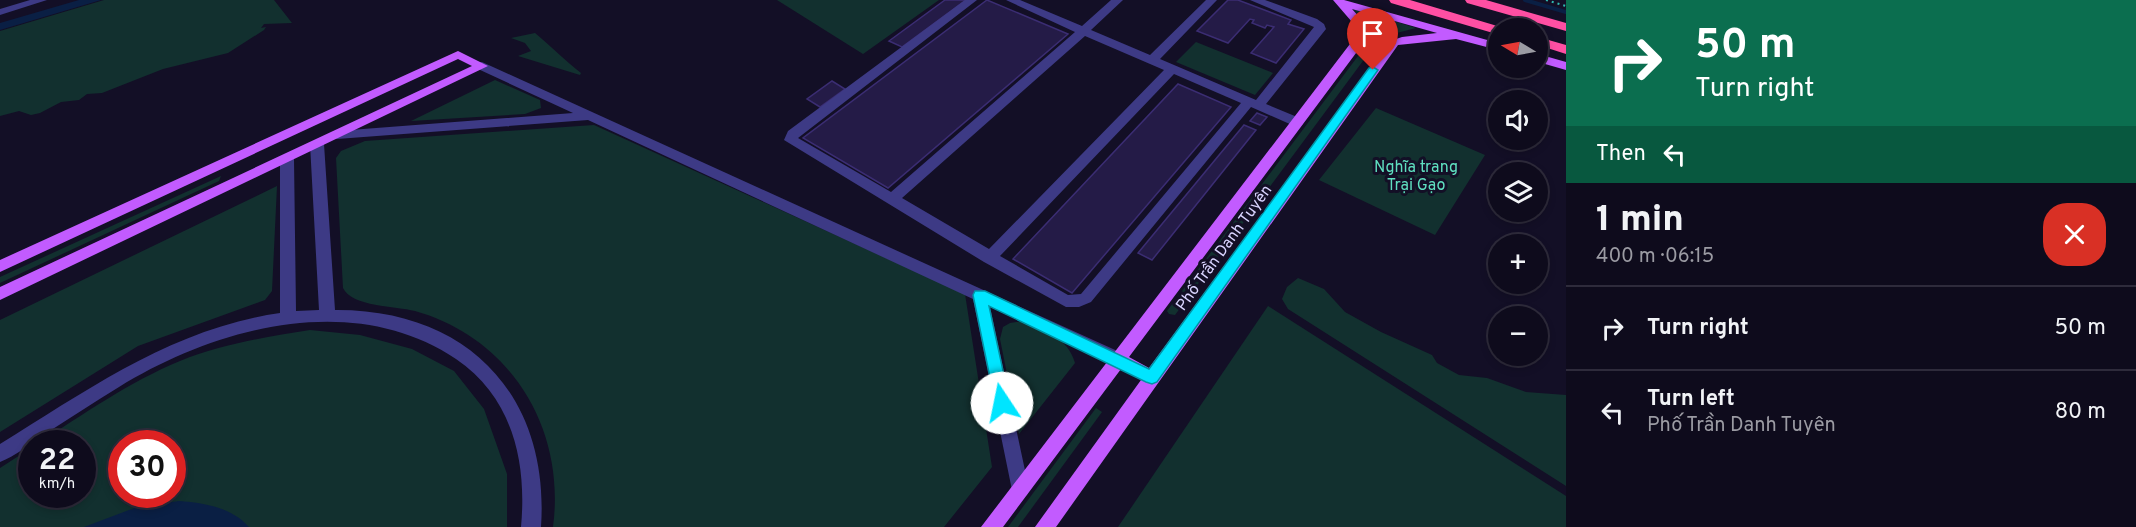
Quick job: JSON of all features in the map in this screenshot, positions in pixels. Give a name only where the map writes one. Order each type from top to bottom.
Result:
[{"type":"highway","points":[[1396,0],[1488,27]]},
{"type":"highway","points":[[1472,0],[1566,27]]},
{"type":"highway","points":[[1548,44],[1566,50]]},
{"type":"main road","points":[[1336,1],[1488,44]]},
{"type":"main road","name":"Phố Trần Danh Tuyên","points":[[991,527],[1359,41],[1362,33],[1357,21],[1336,1]]},
{"type":"main road","name":"Phố Trần Danh Tuyên","points":[[1045,527],[1386,52],[1394,43],[1402,40],[1459,35]]},
{"type":"main road","points":[[0,266],[458,55],[482,66]]},
{"type":"main road","points":[[1548,61],[1566,66]]},
{"type":"main road","points":[[0,294],[482,66]]},
{"type":"main road","points":[[1118,359],[1152,378]]},
{"type":"street","points":[[0,12],[18,3],[42,0]]},
{"type":"street","points":[[972,0],[791,137],[793,143],[1061,299],[1079,301],[1086,298],[1320,29],[1320,26],[1313,21],[1255,0]]},
{"type":"street","points":[[1011,0],[1297,122]]},
{"type":"street","points":[[891,201],[1118,0]]},
{"type":"street","points":[[1152,60],[1212,0]]},
{"type":"street","points":[[482,66],[1118,359]]},
{"type":"street","points":[[989,258],[1172,69]]},
{"type":"street","points":[[338,135],[589,116]]},
{"type":"street","points":[[317,144],[327,315]]},
{"type":"street","points":[[287,159],[288,318]]},
{"type":"street","points":[[980,295],[1020,489]]},
{"type":"street","points":[[0,454],[132,371],[170,352],[226,331],[288,318],[327,315],[395,321],[430,333],[462,351],[488,374],[509,404],[524,438],[532,479],[531,527]]},
{"type":"path","points":[[1546,0],[1566,6]]},
{"type":"green space","points":[[104,0],[274,0],[292,23],[264,24],[261,28],[266,27],[264,30],[228,53],[163,69],[102,93],[87,94],[79,100],[61,102],[40,113],[31,115],[19,111],[0,116],[0,31]]},
{"type":"green space","points":[[777,0],[939,0],[863,54]]},
{"type":"green space","points":[[1352,8],[1416,28],[1385,36],[1377,42],[1175,315],[1169,314],[1167,311],[1370,40],[1368,26]]},
{"type":"green space","points":[[535,33],[581,73],[580,75],[518,56],[531,51],[525,43],[511,38]]},
{"type":"green space","points":[[1196,42],[1273,73],[1255,95],[1176,62]]},
{"type":"green space","points":[[495,80],[540,100],[541,108],[525,114],[411,121]]},
{"type":"green space","name":"Nghĩa trang Trại Gạo","points":[[1376,108],[1485,155],[1435,235],[1319,180]]},
{"type":"green space","points":[[594,125],[965,294],[992,467],[944,527],[553,527],[555,491],[550,456],[540,423],[525,392],[504,365],[479,342],[449,324],[415,311],[375,305],[355,299],[343,288],[336,158],[341,151],[365,141]]},
{"type":"green space","points":[[221,176],[219,181],[0,283],[0,277]]},
{"type":"green space","points":[[277,186],[272,291],[265,300],[138,346],[0,432],[0,320]]},
{"type":"green space","points":[[1298,278],[1324,289],[1345,312],[1381,332],[1432,355],[1437,363],[1459,375],[1487,378],[1526,392],[1566,395],[1566,486],[1288,309],[1282,299],[1287,287]]},
{"type":"green space","points":[[1268,306],[1566,496],[1566,527],[1118,527]]},
{"type":"green space","points":[[1024,321],[1062,341],[1072,354],[1075,363],[1019,434],[1000,339],[1003,327],[1010,323]]},
{"type":"green space","points":[[310,330],[360,335],[412,349],[454,371],[484,409],[507,474],[507,527],[0,527],[0,468],[18,456],[18,508],[96,508],[96,430],[58,430],[161,369],[196,355],[261,338]]},
{"type":"green space","points":[[1096,408],[1102,412],[1018,527],[1008,527]]},
{"type":"water","points":[[79,0],[101,0],[0,30],[0,23]]},
{"type":"water","points":[[186,502],[217,507],[242,520],[249,527],[84,527],[134,508],[186,508]]},
{"type":"building","points":[[945,0],[966,0],[902,47],[889,41]]},
{"type":"building","points":[[987,0],[1068,34],[888,188],[803,138]]},
{"type":"building","points":[[1228,0],[1238,0],[1291,20],[1288,24],[1304,29],[1276,63],[1251,53],[1274,27],[1267,25],[1265,28],[1252,23],[1254,20],[1250,19],[1228,43],[1197,31]]},
{"type":"building","points":[[832,81],[845,89],[820,107],[807,99]]},
{"type":"building","points":[[1178,84],[1231,107],[1072,293],[1013,259]]},
{"type":"building","points":[[1257,113],[1267,117],[1260,125],[1250,121]]},
{"type":"building","points":[[1244,125],[1256,130],[1152,260],[1138,253]]},
{"type":"waterway","points":[[1525,0],[1566,12]]},
{"type":"route","points":[[1002,403],[980,295],[1118,359],[1152,378],[1373,70]]}]
